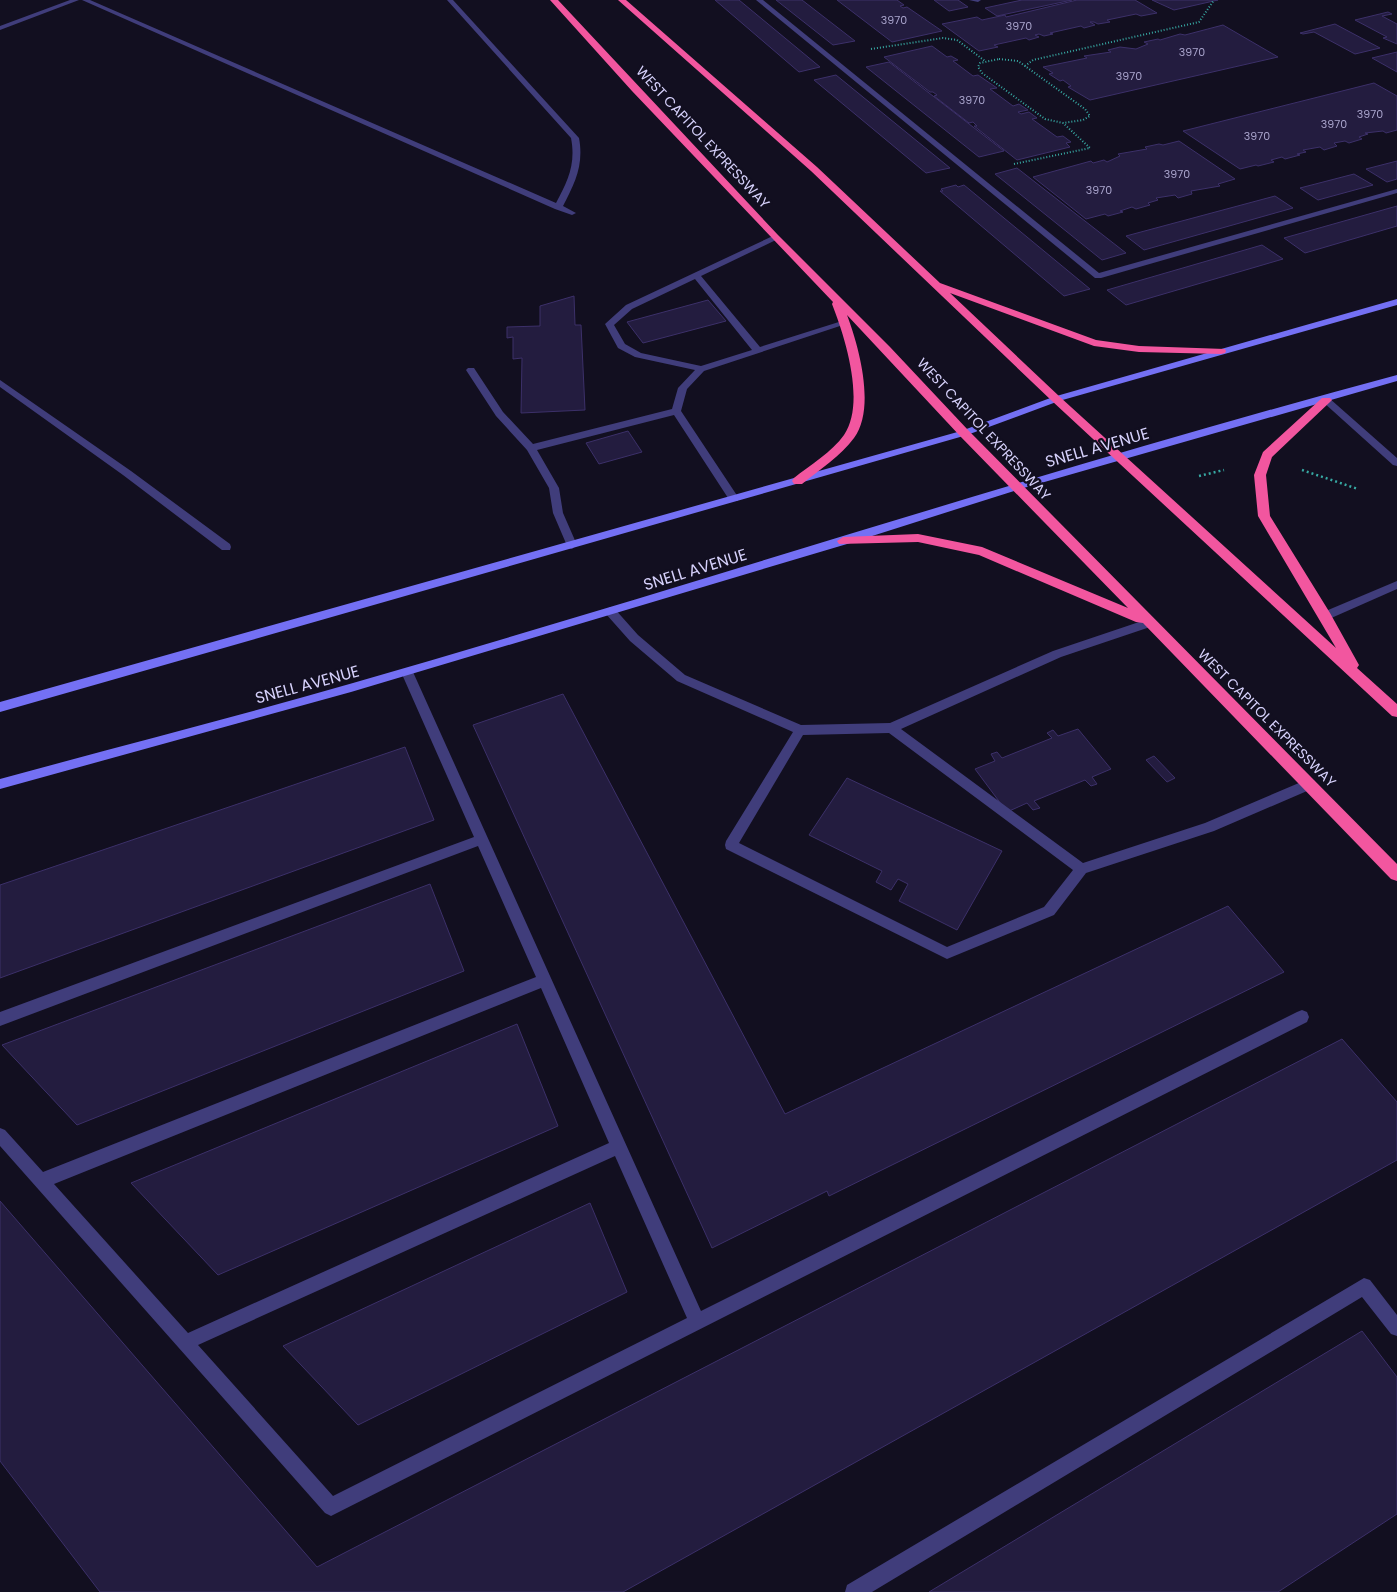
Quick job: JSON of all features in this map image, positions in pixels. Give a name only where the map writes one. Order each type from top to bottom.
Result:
[{"type":"highway","name":"WEST CAPITOL EXPRESSWAY","points":[[554,0],[635,90],[886,349],[1016,487],[1397,874]]},
{"type":"highway","points":[[622,0],[814,169],[1056,399],[1121,456],[1397,712]]},
{"type":"highway","points":[[936,284],[1094,343],[1140,349],[1221,351]]},
{"type":"highway","points":[[798,481],[850,436],[859,412],[859,385],[845,323],[834,295]]},
{"type":"highway","points":[[1326,400],[1267,455],[1260,475],[1264,516],[1325,616],[1357,675]]},
{"type":"highway","points":[[843,541],[918,538],[982,551],[1149,623]]},
{"type":"main road","points":[[0,707],[734,500],[964,433],[1056,399],[1397,302]]},
{"type":"main road","name":"SNELL AVENUE","points":[[0,784],[407,672],[610,612],[1016,487],[1326,400],[1397,378]]},
{"type":"lane","points":[[0,28],[76,0]]},
{"type":"lane","points":[[85,0],[572,213]]},
{"type":"lane","points":[[450,0],[575,138],[579,151],[576,175],[558,208]]},
{"type":"lane","points":[[759,0],[1098,276],[1397,192]]},
{"type":"lane","points":[[972,0],[978,0]]},
{"type":"lane","points":[[701,369],[638,356],[621,346],[609,324],[629,307],[776,237]]},
{"type":"lane","points":[[696,275],[758,351]]},
{"type":"lane","points":[[676,411],[683,388],[701,369],[845,323]]},
{"type":"lane","points":[[471,370],[499,414],[530,448],[554,488],[558,513],[572,545]]},
{"type":"lane","points":[[0,384],[127,473],[226,547]]},
{"type":"lane","points":[[1326,400],[1394,458]]},
{"type":"lane","points":[[530,448],[676,411]]},
{"type":"lane","points":[[676,411],[734,500]]},
{"type":"lane","points":[[1325,616],[1397,585]]},
{"type":"lane","points":[[610,612],[634,638],[681,678],[800,730],[891,728],[1057,654],[1149,623]]},
{"type":"lane","points":[[407,672],[696,1322]]},
{"type":"lane","points":[[891,728],[1081,870]]},
{"type":"lane","points":[[800,730],[731,845],[947,953],[1049,911],[1081,870],[1208,827],[1310,784]]},
{"type":"lane","points":[[0,1018],[481,840]]},
{"type":"lane","points":[[41,1182],[544,980]]},
{"type":"lane","points":[[0,1135],[331,1507],[1302,1017]]},
{"type":"lane","points":[[186,1343],[618,1146]]},
{"type":"lane","points":[[854,1592],[1364,1286],[1397,1328]]},
{"type":"path","points":[[1025,66],[1033,60],[1199,22],[1214,0]]},
{"type":"path","points":[[829,58],[893,44],[943,38],[957,40],[985,61]]},
{"type":"path","points":[[1006,58],[1018,61],[1085,109],[1090,116],[1083,120],[1063,123],[1045,119],[982,73],[978,67],[980,63],[985,61],[1006,58]]},
{"type":"path","points":[[1007,165],[1090,148],[1063,123]]},
{"type":"path","points":[[1295,467],[1358,489]]},
{"type":"path","points":[[1199,476],[1224,470]]},
{"type":"building","points":[[715,0],[739,0],[820,67],[799,72]]},
{"type":"building","points":[[776,0],[802,0],[855,41],[833,45]]},
{"type":"building","points":[[837,0],[897,0],[904,5],[900,6],[903,8],[907,7],[942,31],[892,42]]},
{"type":"building","points":[[934,0],[958,0],[968,7],[949,11]]},
{"type":"building","points":[[1022,0],[1072,0],[997,16],[985,8]]},
{"type":"building","points":[[1077,0],[1135,0],[1157,13],[1141,16],[1136,14],[1107,20],[1110,22],[1098,24],[1090,22],[1095,25],[1084,28],[1081,26],[1044,36],[1039,34],[1035,35],[1039,37],[1029,40],[1026,38],[994,45],[998,47],[979,51],[942,24],[977,17],[982,20],[1005,15],[1006,17]]},
{"type":"building","points":[[1152,0],[1218,0],[1174,10]]},
{"type":"building","points":[[1388,12],[1392,14],[1382,16],[1397,24],[1397,44],[1383,38],[1387,37],[1355,20]]},
{"type":"building","points":[[1335,24],[1380,48],[1355,54],[1314,32],[1300,33]]},
{"type":"building","points":[[1223,25],[1278,57],[1090,100],[1068,87],[1071,86],[1063,80],[1060,81],[1049,74],[1053,73],[1043,67],[1087,58],[1084,56],[1111,52],[1108,50],[1120,47],[1136,49],[1148,44],[1144,42],[1160,40],[1180,34],[1185,35]]},
{"type":"building","points":[[932,46],[947,57],[951,56],[958,60],[953,61],[973,76],[978,75],[997,88],[990,89],[1013,106],[1019,104],[1028,110],[1018,112],[1021,114],[1029,112],[1037,118],[1032,119],[1057,137],[1063,136],[1071,142],[1066,143],[1070,147],[1017,160],[974,126],[977,126],[973,122],[969,123],[934,96],[937,95],[930,92],[884,57]]},
{"type":"building","points":[[1397,52],[1397,72],[1372,58]]},
{"type":"building","points":[[889,62],[1004,151],[979,157],[866,67]]},
{"type":"building","points":[[836,75],[950,168],[926,173],[814,80]]},
{"type":"building","points":[[1374,83],[1397,96],[1397,130],[1386,133],[1383,131],[1365,133],[1368,134],[1359,137],[1362,139],[1349,143],[1345,141],[1334,143],[1337,146],[1324,150],[1320,147],[1303,150],[1306,152],[1297,154],[1300,155],[1285,159],[1282,157],[1271,160],[1274,162],[1240,169],[1183,131]]},
{"type":"building","points":[[1179,141],[1235,179],[1218,184],[1220,186],[1191,191],[1192,194],[1178,198],[1175,195],[1156,198],[1158,200],[1148,203],[1150,205],[1136,209],[1132,207],[1120,211],[1123,212],[1108,216],[1105,214],[1086,219],[1033,177],[1091,161],[1093,163],[1104,160],[1107,162],[1120,156],[1118,154]]},
{"type":"building","points":[[1397,161],[1397,179],[1387,182],[1366,169]]},
{"type":"building","points":[[1017,168],[1126,253],[1102,260],[995,174]]},
{"type":"building","points":[[1354,174],[1373,185],[1318,200],[1300,188]]},
{"type":"building","points":[[956,185],[958,187],[964,185],[1090,289],[1064,296],[940,191],[943,191],[941,189]]},
{"type":"building","points":[[1275,196],[1293,208],[1144,250],[1126,236]]},
{"type":"building","points":[[1397,206],[1397,226],[1305,253],[1284,238]]},
{"type":"building","points":[[1262,245],[1283,259],[1126,305],[1107,290]]},
{"type":"building","points":[[574,296],[575,325],[581,325],[585,410],[521,413],[522,358],[513,359],[513,337],[507,338],[507,327],[540,326],[540,306]]},
{"type":"building","points":[[708,300],[726,321],[643,343],[627,322]]},
{"type":"building","points":[[628,431],[642,452],[599,464],[586,443]]},
{"type":"building","points":[[563,694],[785,1114],[1228,906],[1284,972],[829,1196],[827,1191],[712,1248],[473,725]]},
{"type":"building","points":[[1078,729],[1111,769],[1092,777],[1097,784],[1091,786],[1085,780],[1034,801],[1040,808],[1033,810],[1027,803],[1007,812],[975,769],[995,761],[991,754],[997,752],[1002,758],[1052,738],[1047,733],[1053,730],[1058,736]]},
{"type":"building","points":[[405,747],[434,820],[0,978],[0,885]]},
{"type":"building","points":[[1154,756],[1175,778],[1167,782],[1146,760]]},
{"type":"building","points":[[847,778],[1002,851],[957,930],[899,901],[908,884],[898,879],[891,890],[876,882],[882,871],[809,835]]},
{"type":"building","points":[[430,884],[464,971],[77,1125],[2,1045]]},
{"type":"building","points":[[517,1024],[558,1126],[218,1275],[131,1183]]},
{"type":"building","points":[[1342,1039],[1397,1102],[1397,1160],[623,1592],[100,1592],[0,1461],[0,1201],[317,1567]]},
{"type":"building","points":[[590,1203],[627,1292],[358,1425],[283,1346]]},
{"type":"building","points":[[1362,1331],[1397,1377],[1397,1514],[1278,1592],[929,1592]]}]
